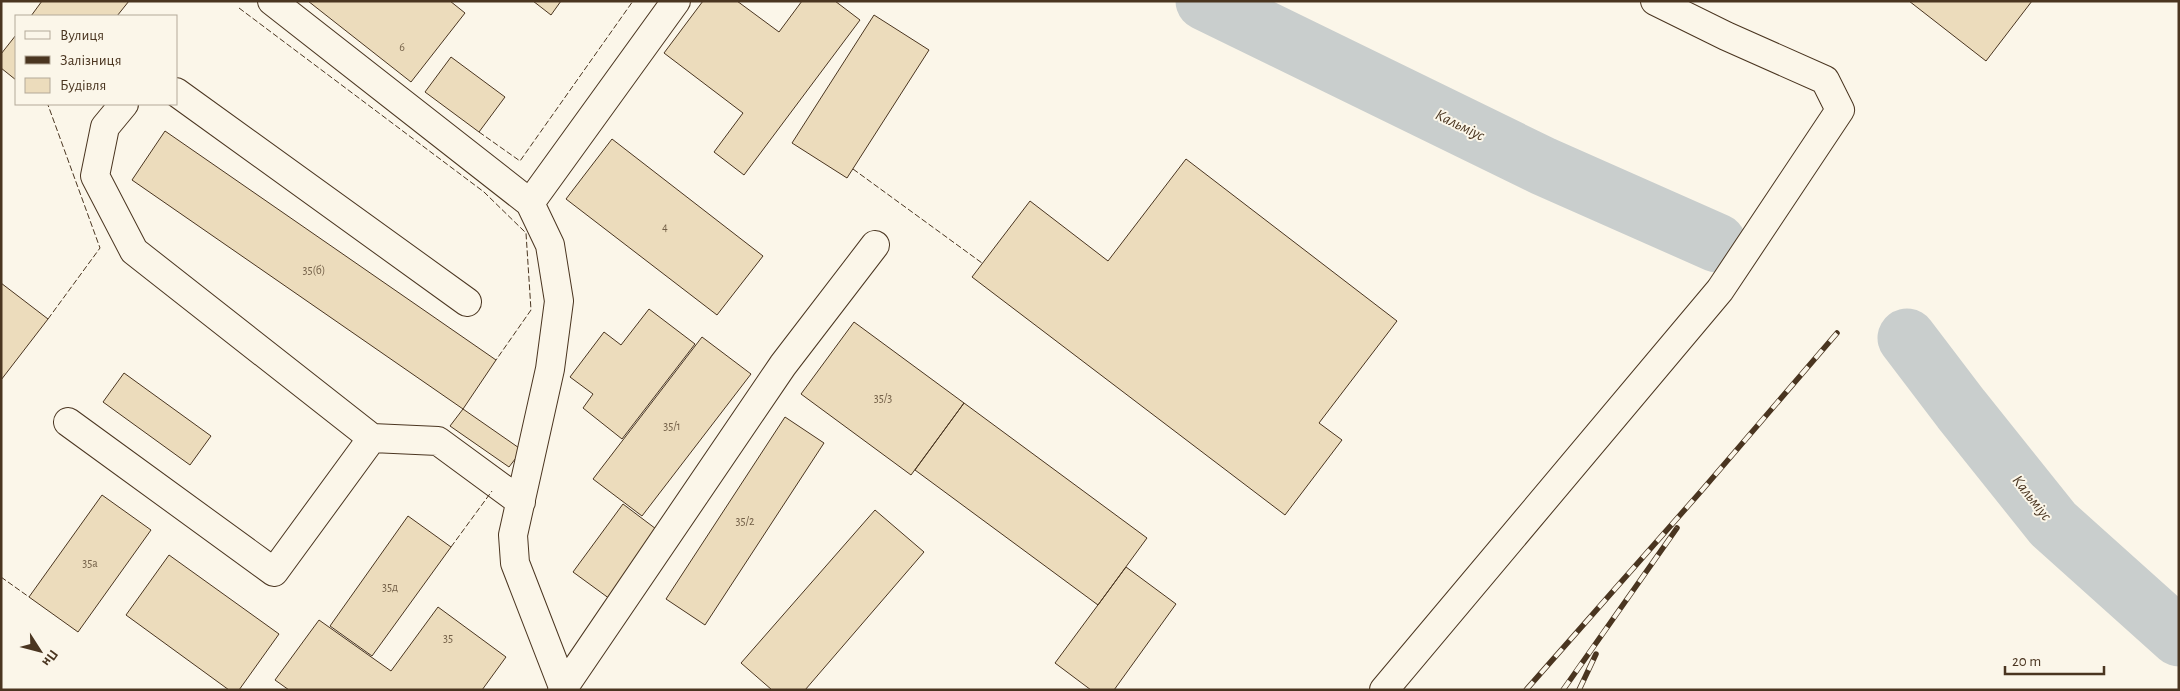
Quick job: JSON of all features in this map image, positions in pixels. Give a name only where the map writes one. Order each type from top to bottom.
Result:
[{"type":"lane","points":[[272,1],[530,203],[550,245],[559,302],[550,369],[512,535],[515,563],[562,688]]},
{"type":"lane","points":[[530,203],[676,1]]},
{"type":"lane","points":[[1384,690],[1720,290],[1840,110],[1825,80],[1726,36],[1655,1]]},
{"type":"lane","points":[[178,93],[467,302]]},
{"type":"lane","points":[[123,105],[105,127],[95,176],[134,251],[372,438],[438,441],[521,502]]},
{"type":"lane","points":[[562,688],[783,365],[875,245]]},
{"type":"lane","points":[[68,422],[274,572],[372,438]]},
{"type":"building","points":[[42,1],[129,1],[118,15],[32,15]]},
{"type":"building","points":[[308,1],[450,1],[465,13],[411,82]]},
{"type":"building","points":[[533,1],[561,1],[551,15]]},
{"type":"building","points":[[703,1],[737,1],[779,32],[802,1],[835,1],[860,20],[744,175],[714,152],[743,113],[664,53]]},
{"type":"building","points":[[1909,1],[2032,1],[1986,61]]},
{"type":"building","points":[[874,15],[929,50],[847,178],[792,143]]},
{"type":"building","points":[[15,36],[15,79],[1,68],[1,54]]},
{"type":"building","points":[[451,57],[505,97],[479,132],[425,92]]},
{"type":"building","points":[[165,131],[496,360],[463,409],[132,180]]},
{"type":"building","points":[[612,139],[763,256],[717,315],[566,199]]},
{"type":"building","points":[[1186,159],[1397,321],[1319,423],[1342,440],[1285,515],[972,277],[1030,201],[1108,261]]},
{"type":"building","points":[[1,283],[48,319],[1,380]]},
{"type":"building","points":[[649,309],[695,344],[622,439],[583,408],[593,394],[570,377],[604,332],[621,345]]},
{"type":"building","points":[[854,322],[964,403],[911,475],[801,394]]},
{"type":"building","points":[[702,337],[751,374],[642,516],[593,479]]},
{"type":"building","points":[[124,373],[211,436],[190,465],[103,402]]},
{"type":"building","points":[[964,403],[1147,538],[1098,605],[915,470]]},
{"type":"building","points":[[463,409],[522,450],[509,467],[450,426]]},
{"type":"building","points":[[785,417],[824,443],[705,625],[666,599]]},
{"type":"building","points":[[102,495],[151,530],[78,632],[29,597]]},
{"type":"building","points":[[623,504],[660,532],[610,599],[573,572]]},
{"type":"building","points":[[875,510],[924,552],[805,690],[772,690],[741,663]]},
{"type":"building","points":[[408,516],[451,547],[372,656],[330,626]]},
{"type":"building","points":[[169,555],[279,634],[239,690],[229,690],[126,615]]},
{"type":"building","points":[[1126,567],[1176,604],[1114,690],[1091,690],[1055,663]]},
{"type":"building","points":[[438,607],[506,657],[482,690],[289,690],[275,680],[319,620],[391,671]]},
{"type":"waterway","name":"Кальміус","points":[[1205,1],[1543,166],[1717,243]]},
{"type":"waterway","name":"Кальміус","points":[[1907,338],[2053,524],[2179,637]]},
{"type":"railway","points":[[1526,690],[1837,333]]},
{"type":"railway","points":[[1563,690],[1677,528]]},
{"type":"railway","points":[[1579,690],[1596,654]]},
{"type":"fence","points":[[479,132],[520,161],[633,1]]},
{"type":"fence","points":[[239,8],[484,192],[526,233],[531,310],[496,360]]},
{"type":"fence","points":[[48,105],[100,248],[48,319]]},
{"type":"fence","points":[[853,169],[982,263]]},
{"type":"fence","points":[[451,547],[492,491]]},
{"type":"fence","points":[[1,577],[29,597]]}]
